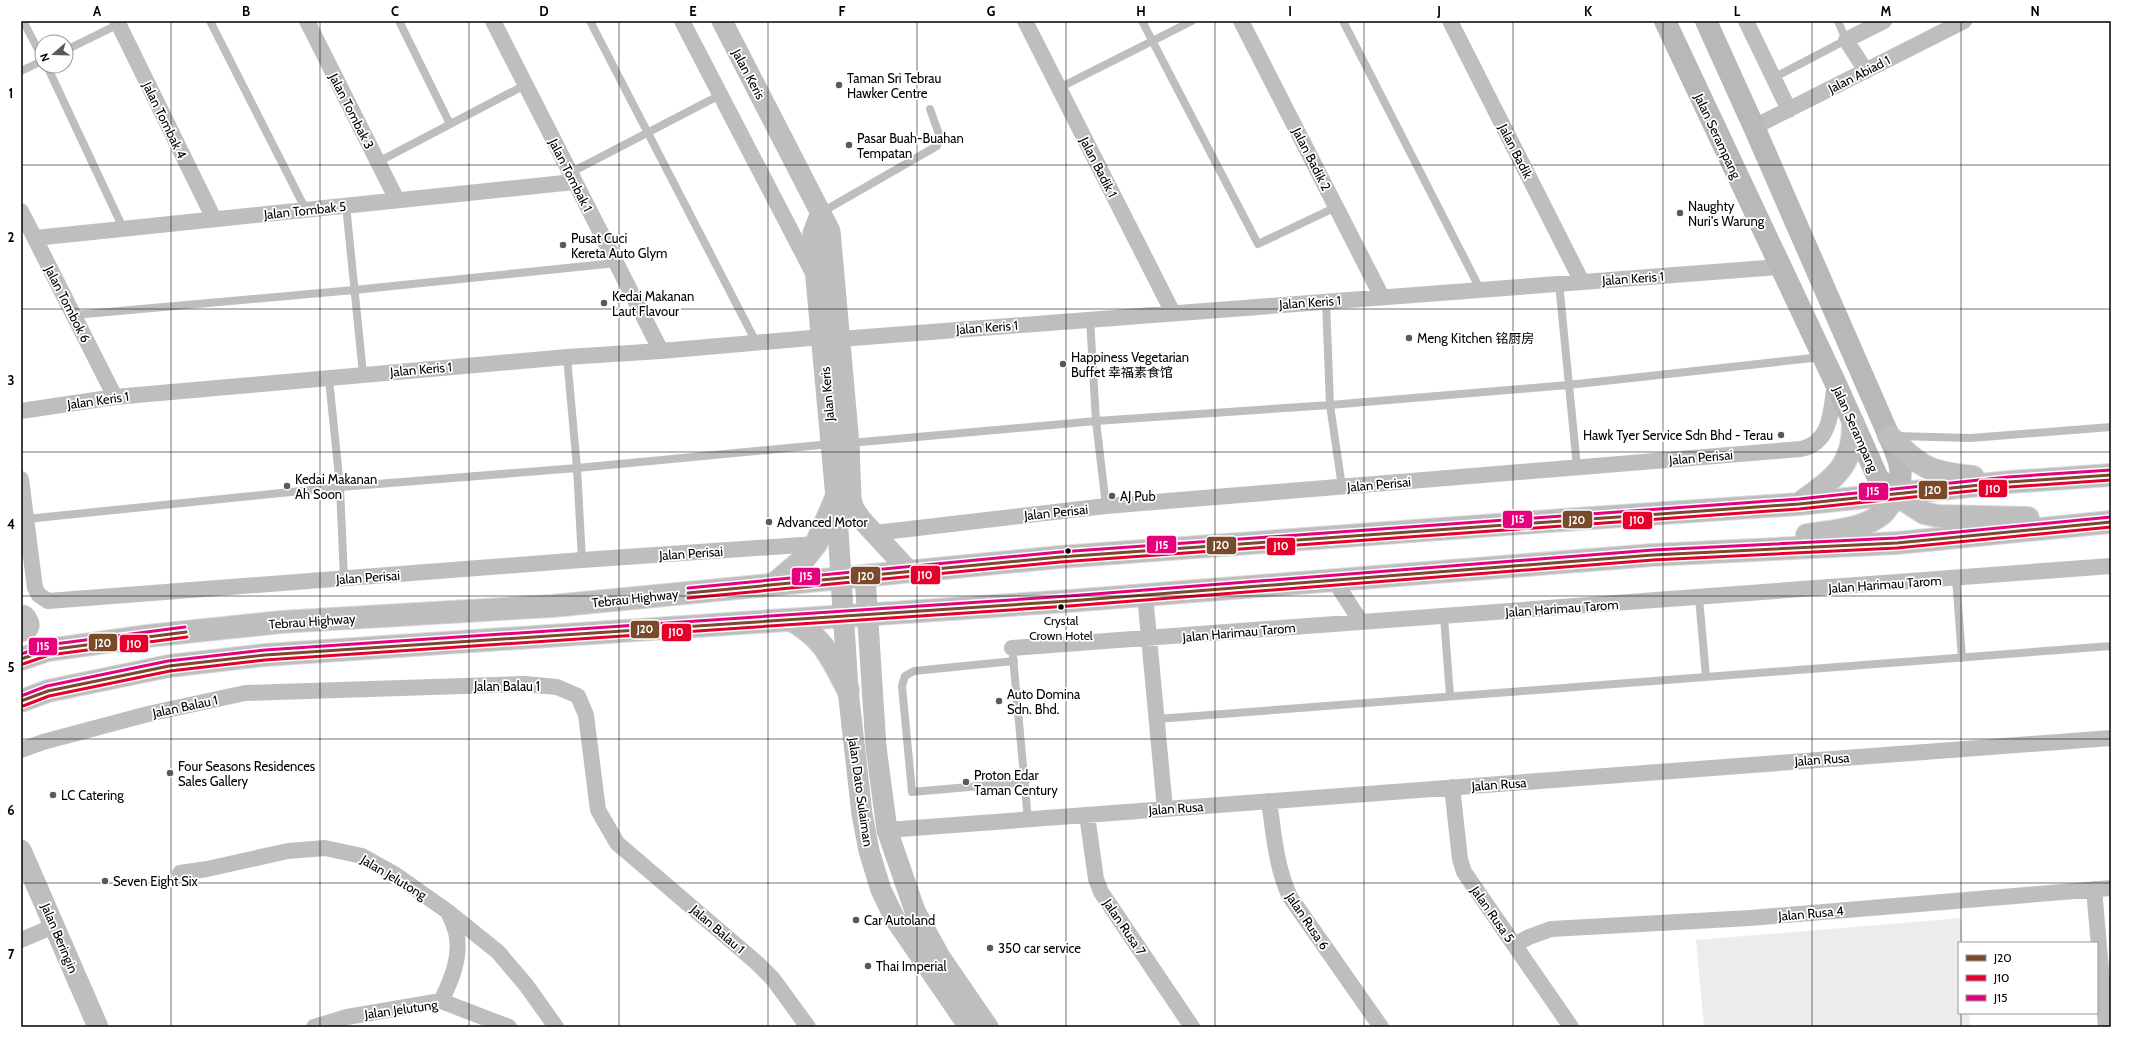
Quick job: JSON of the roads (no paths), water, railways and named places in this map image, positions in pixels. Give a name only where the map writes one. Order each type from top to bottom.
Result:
[{"type":"highway","points":[[1799,504],[1829,481],[1841,468],[1850,453],[1853,440],[1853,423]]},
{"type":"highway","points":[[1889,436],[1911,458],[1931,470],[1942,474],[2009,482]]},
{"type":"highway","name":"Tebrau Highway","points":[[21,659],[48,650],[148,636],[281,622],[552,606],[1084,555],[1636,516],[1716,508],[1799,504],[2009,482],[2111,474]]},
{"type":"highway","points":[[1653,555],[1832,531],[1855,526],[1872,520],[1884,512],[1896,495],[1924,513],[1938,516],[2111,521]]},
{"type":"highway","points":[[772,585],[805,558],[816,544],[836,498]]},
{"type":"highway","points":[[21,701],[48,691],[169,666],[264,655],[1146,596],[1653,555],[1897,543],[2111,521]]},
{"type":"highway","points":[[791,620],[808,630],[820,642],[830,655],[848,690]]},
{"type":"main road","name":"Jalan Serampang","points":[[1665,21],[1835,382],[1878,478],[1896,495],[1901,482],[1902,468],[1754,127],[1706,21]]},
{"type":"street","name":"Jalan Tombak 3","points":[[307,21],[397,200]]},
{"type":"street","name":"Jalan Tombak 1","points":[[492,21],[662,351]]},
{"type":"street","points":[[682,21],[816,279]]},
{"type":"street","name":"Jalan Keris","points":[[722,21],[830,231],[831,338],[840,444],[851,499],[854,509],[861,519],[875,532],[909,571]]},
{"type":"street","name":"Jalan Badik 1","points":[[1025,21],[1173,313]]},
{"type":"street","name":"Jalan Badik 2","points":[[1241,21],[1382,297]]},
{"type":"street","name":"Jalan Badik","points":[[1450,21],[1582,282]]},
{"type":"street","points":[[1746,21],[1789,110]]},
{"type":"street","points":[[1866,71],[1846,40],[1884,21]]},
{"type":"street","name":"Jalan Abiad 1","points":[[1754,127],[1964,21]]},
{"type":"street","name":"Jalan Tombak 4","points":[[120,22],[214,219]]},
{"type":"street","name":"Jalan Tombak 5","points":[[35,238],[397,200],[572,177]]},
{"type":"street","name":"Jalan Tombok 6","points":[[21,211],[115,397]]},
{"type":"street","name":"Jalan Keris","points":[[821,212],[813,233],[816,279],[831,338]]},
{"type":"street","name":"Jalan Keris 1","points":[[21,411],[115,397],[567,357],[1780,267]]},
{"type":"street","name":"Jalan Perisai","points":[[875,532],[1106,506],[1810,448],[1819,442],[1828,425],[1835,382]]},
{"type":"street","name":"Jalan Keris","points":[[840,444],[836,498],[842,578]]},
{"type":"street","name":"Jalan Perisai","points":[[21,479],[35,588],[39,595],[48,601],[582,560],[816,544]]},
{"type":"street","name":"Jalan Harimau Tarom","points":[[1013,655],[1150,640],[1361,622],[1699,598],[2111,566]]},
{"type":"street","name":"Jalan Dato Sulaiman","points":[[865,576],[876,747],[887,830],[915,912],[940,957],[988,1027]]},
{"type":"street","name":"Jalan Dato Sulaiman","points":[[842,578],[848,690],[862,814],[869,851],[881,890],[902,932],[969,1027]]},
{"type":"street","points":[[1334,580],[1361,622]]},
{"type":"street","points":[[1146,596],[1165,809]]},
{"type":"street","name":"Jalan Balau 1","points":[[21,750],[43,742],[148,714],[245,693],[525,684],[558,688],[578,696],[586,715],[598,810],[617,843],[757,963],[783,992],[808,1027]]},
{"type":"street","name":"Jalan Rusa","points":[[887,830],[2111,738]]},
{"type":"street","name":"Jalan Rusa 5","points":[[1452,787],[1460,859],[1464,872],[1571,1027]]},
{"type":"street","name":"Jalan Rusa 6","points":[[1269,801],[1277,863],[1290,897],[1381,1027]]},
{"type":"street","name":"Jalan Rusa 7","points":[[1088,815],[1096,879],[1101,892],[1192,1027]]},
{"type":"street","name":"Jalan Jelutong","points":[[180,873],[207,869],[288,851],[325,848],[362,856],[396,875],[447,911],[498,952],[526,985],[556,1027]]},
{"type":"street","name":"Jalan Beringin","points":[[21,850],[98,1027]]},
{"type":"street","name":"Jalan Rusa 4","points":[[1514,945],[1529,937],[1551,929],[1750,918],[2111,888]]},
{"type":"street","points":[[2094,889],[2097,942]]},
{"type":"street","points":[[441,1001],[453,978],[457,953],[456,932],[447,911]]},
{"type":"street","points":[[21,940],[54,926]]},
{"type":"street","points":[[2098,954],[2100,987],[2106,1027]]},
{"type":"street","name":"Jalan Jelutung","points":[[314,1027],[347,1017],[441,1001],[509,1027]]},
{"type":"lane","points":[[23,21],[34,42]]},
{"type":"lane","points":[[210,21],[306,210]]},
{"type":"lane","points":[[399,21],[450,124]]},
{"type":"lane","points":[[590,21],[756,342]]},
{"type":"lane","points":[[1142,21],[1258,244],[1336,207]]},
{"type":"lane","points":[[1059,88],[1192,21]]},
{"type":"lane","points":[[1343,21],[1480,289]]},
{"type":"lane","points":[[1773,78],[1846,40],[1838,21]]},
{"type":"lane","points":[[74,46],[120,22]]},
{"type":"lane","points":[[21,71],[34,65]]},
{"type":"lane","points":[[51,74],[123,228]]},
{"type":"lane","points":[[378,162],[525,84]]},
{"type":"lane","points":[[572,177],[720,95]]},
{"type":"lane","points":[[821,212],[937,146],[940,137],[930,109]]},
{"type":"lane","points":[[346,205],[363,374]]},
{"type":"lane","points":[[74,315],[354,290],[616,263]]},
{"type":"lane","points":[[1559,283],[1577,467]]},
{"type":"lane","points":[[1326,301],[1330,405],[1342,487]]},
{"type":"lane","points":[[1090,319],[1096,421],[1106,506]]},
{"type":"lane","points":[[567,357],[577,468],[582,560]]},
{"type":"lane","points":[[26,519],[340,487],[577,468],[1096,421],[1330,405],[1568,385],[1823,357]]},
{"type":"lane","points":[[329,378],[340,487],[344,579]]},
{"type":"lane","points":[[1889,436],[1971,438],[2111,427]]},
{"type":"lane","points":[[1956,578],[1962,658]]},
{"type":"lane","points":[[1699,598],[1706,677]]},
{"type":"lane","points":[[1444,617],[1450,696]]},
{"type":"lane","points":[[1157,719],[2111,646]]},
{"type":"lane","points":[[1025,782],[912,792],[902,686],[905,676],[914,671],[1013,655],[1025,782],[1028,820]]},
{"type":"waterway","points":[[21,621],[23,625]]},
{"type":"place","name":"Taman Sri Tebrau Hawker Centre","points":[[839,85]]},
{"type":"place","name":"Pasar Buah-Buahan Tempatan","points":[[849,145]]},
{"type":"place","name":"Naughty Nuri's Warung","points":[[1680,213]]},
{"type":"place","name":"Pusat Cuci Kereta Auto Glym","points":[[563,245]]},
{"type":"place","name":"Kedai Makanan Laut Flavour","points":[[604,303]]},
{"type":"place","name":"Meng Kitchen 铭厨房","points":[[1409,338]]},
{"type":"place","name":"Happiness Vegetarian Buffet 幸福素食馆","points":[[1063,364]]},
{"type":"place","name":"Hawk Tyer Service Sdn Bhd - Terau","points":[[1781,435]]},
{"type":"place","name":"Kedai Makanan Ah Soon","points":[[287,486]]},
{"type":"place","name":"AJ Pub","points":[[1112,496]]},
{"type":"place","name":"Advanced Motor","points":[[769,522]]},
{"type":"place","name":"Crystal Crown Hotel","points":[[1061,607]]},
{"type":"place","name":"Auto Domina Sdn. Bhd.","points":[[999,701]]},
{"type":"place","name":"Four Seasons Residences Sales Gallery","points":[[170,773]]},
{"type":"place","name":"Proton Edar Taman Century","points":[[966,782]]},
{"type":"place","name":"LC Catering","points":[[53,795]]},
{"type":"place","name":"Seven Eight Six","points":[[105,881]]},
{"type":"place","name":"Car Autoland","points":[[856,920]]},
{"type":"place","name":"350 car service","points":[[990,948]]},
{"type":"place","name":"Thai Imperial","points":[[868,966]]}]
